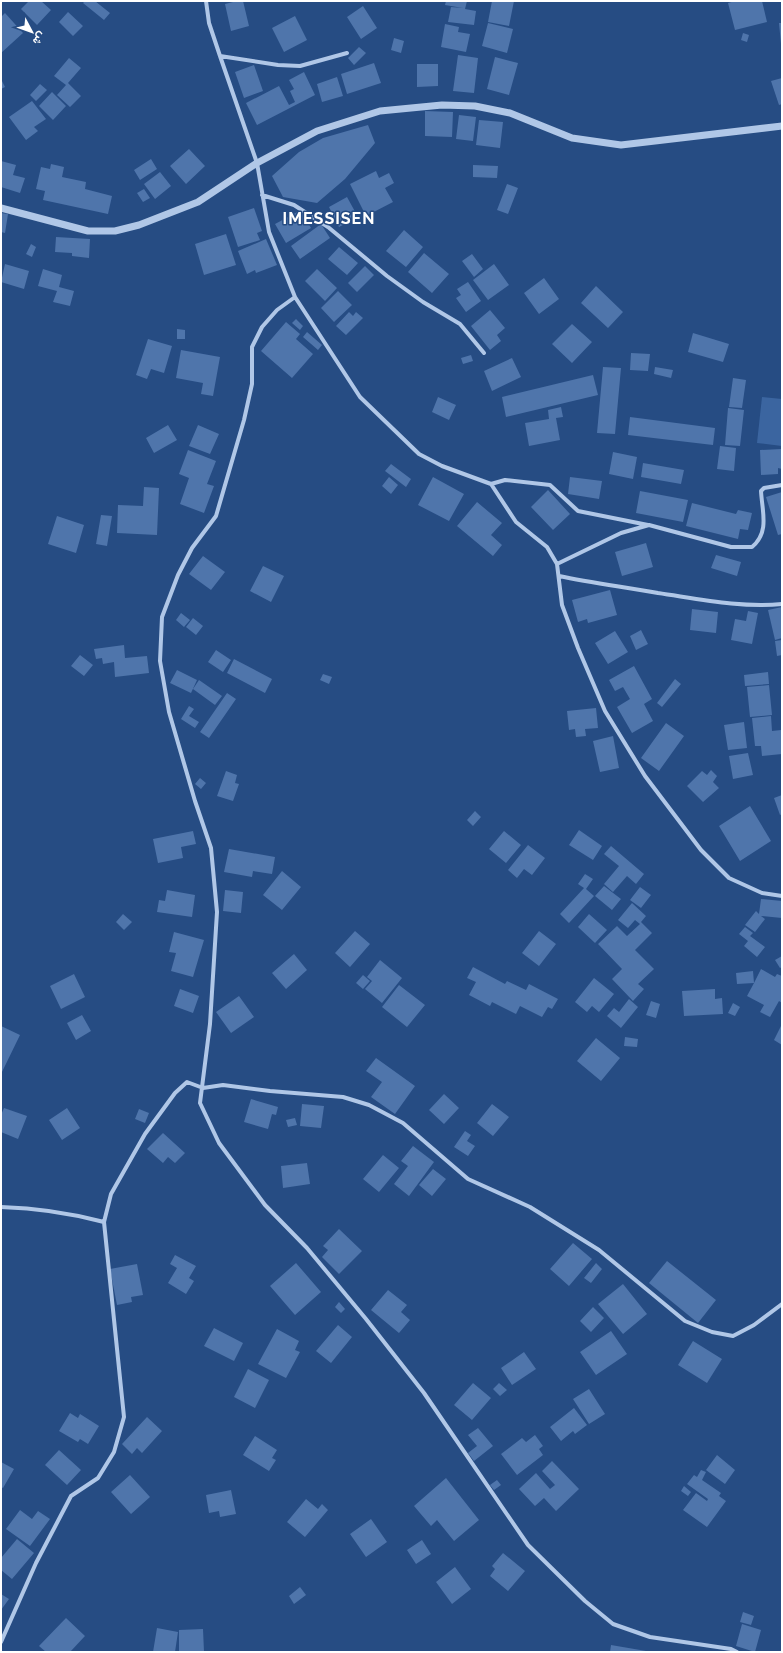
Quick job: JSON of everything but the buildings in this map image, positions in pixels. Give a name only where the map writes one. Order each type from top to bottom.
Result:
[{"type":"street","points":[[206,1],[209,23],[257,163],[269,232],[295,297],[360,397],[414,449],[442,466],[491,484],[505,480],[550,485],[578,511],[650,525],[731,547],[752,547],[762,537],[765,525],[761,491],[764,488],[782,485]]},
{"type":"street","points":[[220,56],[278,65],[300,66],[346,53]]},
{"type":"street","points":[[1,208],[88,231],[115,231],[140,225],[198,202],[257,163],[317,131],[380,110],[442,105],[475,106],[510,114],[572,138],[621,145],[782,126]]},
{"type":"street","points":[[262,195],[294,205],[328,227],[387,276],[423,302],[460,324],[484,353]]},
{"type":"street","points":[[295,297],[276,310],[262,327],[252,347],[252,384],[244,420],[216,516],[192,548],[178,575],[162,617],[160,661],[169,712],[195,801],[211,848],[217,912],[210,1024],[200,1103],[219,1143],[265,1205],[312,1254],[366,1319],[424,1393],[528,1544],[585,1600],[613,1624],[650,1637],[731,1648],[738,1652]]},
{"type":"street","points":[[491,484],[516,522],[547,547],[556,564],[562,605],[604,711],[645,776],[702,850],[729,878],[762,893],[782,896]]},
{"type":"street","points":[[556,564],[621,533],[650,525]]},
{"type":"street","points":[[558,576],[592,583],[716,602],[765,606],[782,604]]},
{"type":"street","points":[[1,1642],[36,1563],[71,1496],[98,1478],[114,1452],[124,1417],[104,1222],[111,1194],[145,1134],[175,1093],[187,1082],[203,1088],[223,1085],[270,1091],[343,1097],[369,1105],[404,1123],[468,1179],[530,1208],[599,1250],[685,1321],[712,1332],[733,1336],[754,1325],[782,1304]]},
{"type":"street","points":[[1,1207],[31,1208],[76,1214],[104,1222]]},
{"type":"shaded area","points":[[762,397],[782,399],[782,446],[757,443]]},
{"type":"district","name":"IMESSISEN","points":[[329,218]]}]
